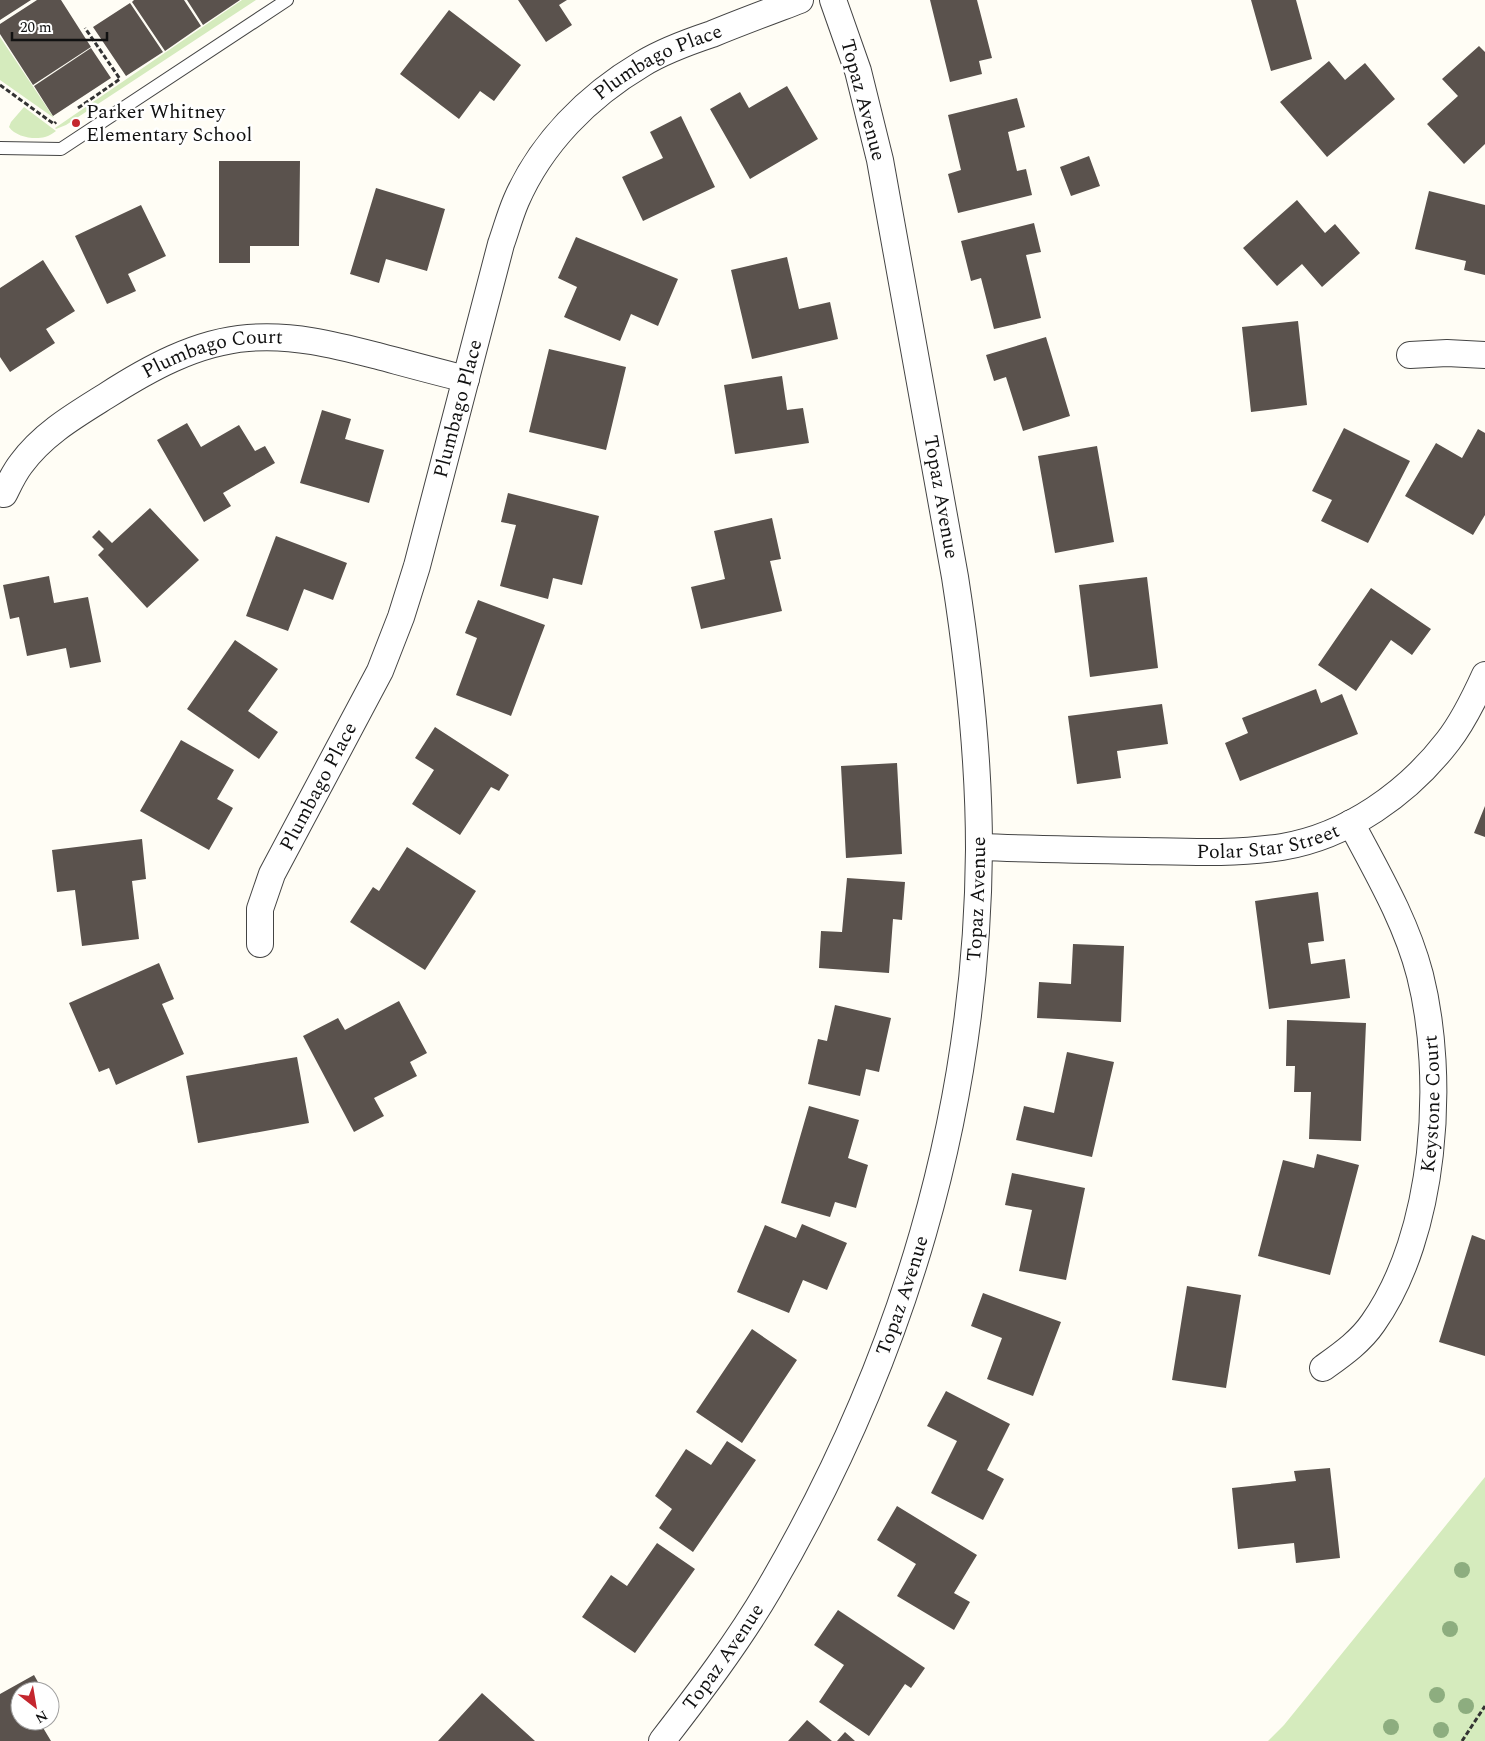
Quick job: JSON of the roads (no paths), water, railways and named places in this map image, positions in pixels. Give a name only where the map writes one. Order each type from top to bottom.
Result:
[{"type":"street","name":"Plumbago Place","points":[[260,944],[260,910],[272,874],[380,671],[401,617],[417,566],[501,244],[516,202],[535,166],[559,133],[585,105],[611,84],[644,62],[683,44],[800,0]]},
{"type":"street","name":"Topaz Avenue","points":[[662,1741],[710,1677],[768,1591],[800,1535],[851,1430],[898,1314],[932,1206],[960,1074],[971,994],[979,847],[977,774],[973,710],[956,577],[880,160],[858,71],[833,0]]},
{"type":"street","name":"Plumbago Court","points":[[4,494],[25,459],[36,445],[59,426],[132,379],[171,359],[212,345],[246,338],[282,337],[327,343],[466,379]]},
{"type":"street","points":[[1410,356],[1447,353],[1485,355]]},
{"type":"street","name":"Polar Star Street","points":[[979,847],[1211,852],[1251,851],[1284,847],[1319,838],[1351,823],[1383,804],[1417,775],[1449,740],[1475,697],[1485,675]]},
{"type":"street","name":"Keystone Court","points":[[1323,1368],[1353,1347],[1373,1324],[1397,1282],[1414,1235],[1427,1180],[1433,1125],[1432,1058],[1428,1014],[1420,974],[1389,893],[1351,823]]},
{"type":"lane","points":[[0,148],[61,149],[287,0]]},
{"type":"place","name":"Parker Whitney Elementary School","points":[[76,123]]}]
